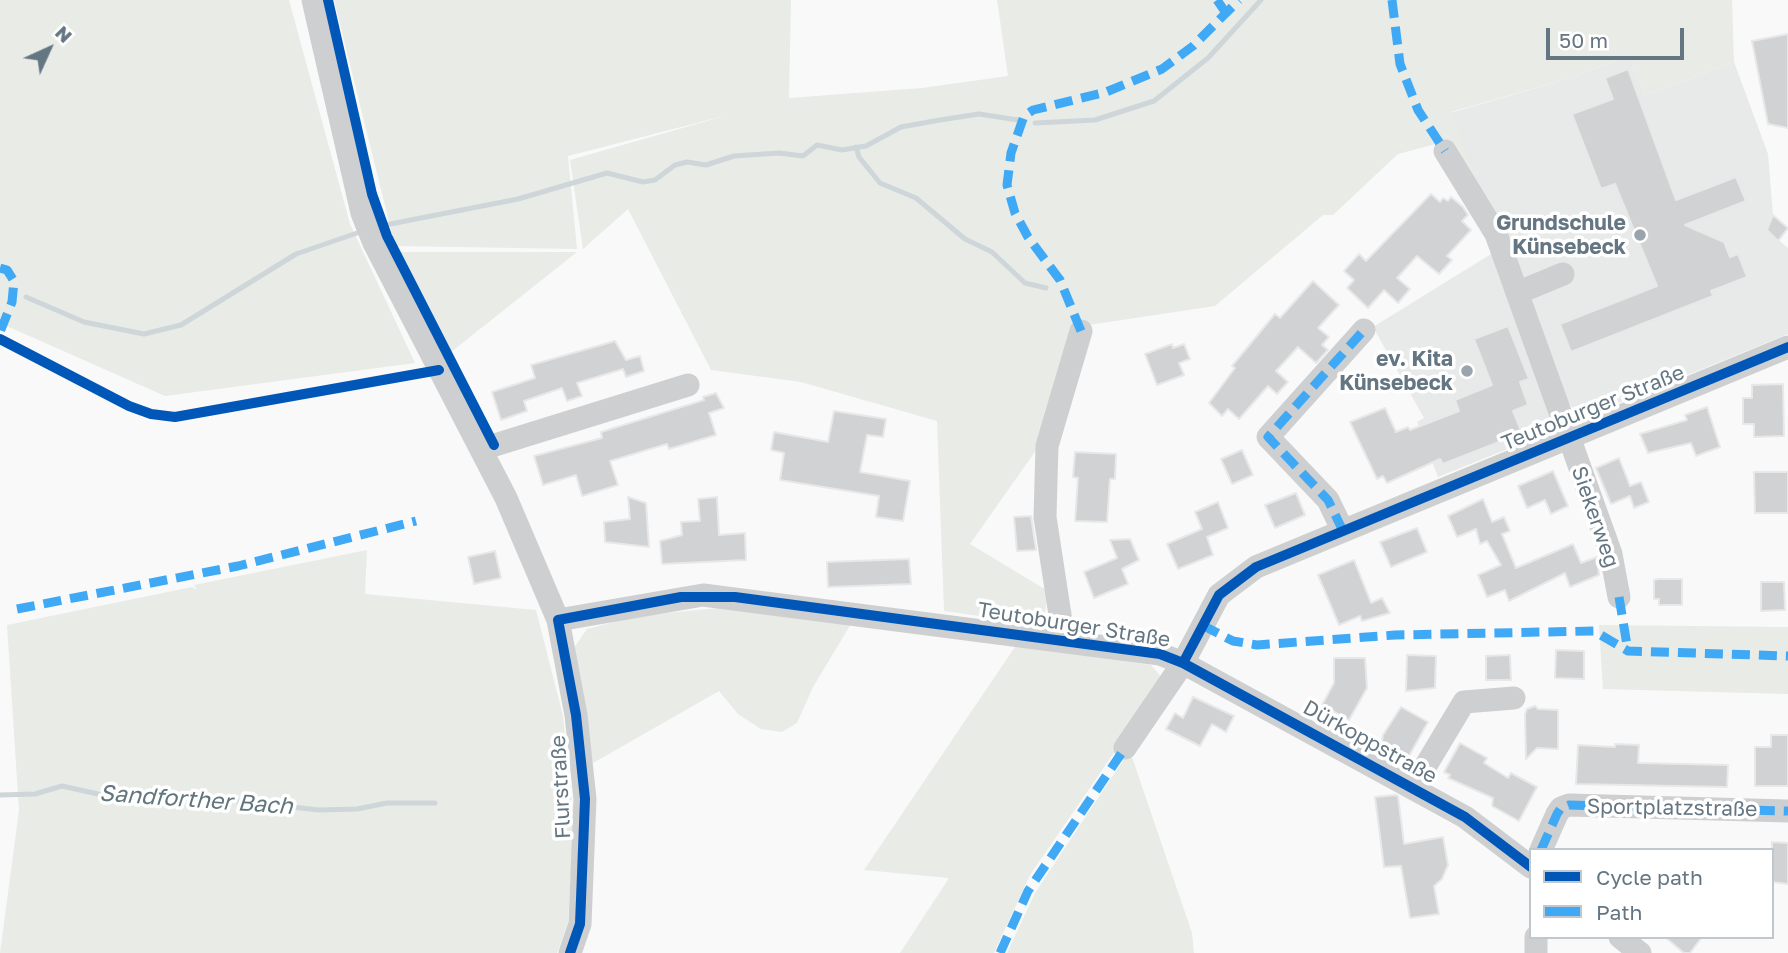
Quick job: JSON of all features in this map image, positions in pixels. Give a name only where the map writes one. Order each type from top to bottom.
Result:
[{"type":"street","name":"Flurstraße","points":[[313,0],[362,213],[374,243],[482,449],[558,620],[576,715],[585,799],[580,924],[570,953]]},
{"type":"street","name":"Siekerweg","points":[[1445,150],[1496,234],[1611,554],[1619,597]]},
{"type":"street","points":[[1517,293],[1563,275]]},
{"type":"street","points":[[1343,531],[1328,500],[1268,437],[1364,330]]},
{"type":"street","name":"Teutoburger Straße","points":[[1064,641],[1045,517],[1047,446],[1081,331]]},
{"type":"street","name":"Teutoburger Straße","points":[[558,620],[703,595],[1160,654],[1183,663],[1219,595],[1236,579],[1256,566],[1788,347]]},
{"type":"street","points":[[482,449],[688,385]]},
{"type":"street","points":[[1125,748],[1183,663]]},
{"type":"street","name":"Dürkoppstraße","points":[[1183,663],[1465,817],[1529,865]]},
{"type":"street","points":[[1413,787],[1464,702],[1514,698]]},
{"type":"street","name":"Sportplatzstraße","points":[[1542,848],[1557,814],[1569,805],[1788,811]]},
{"type":"street","points":[[1622,939],[1640,953]]},
{"type":"shaded area","points":[[0,0],[289,0],[350,224],[415,363],[165,396],[0,323]]},
{"type":"shaded area","points":[[334,0],[791,0],[789,98],[922,88],[1008,76],[997,0],[1732,0],[1734,62],[1645,96],[1629,56],[1571,78],[1451,112],[1471,167],[1468,169],[1447,141],[1398,154],[1333,215],[1323,215],[1215,306],[1075,327],[1039,446],[970,544],[1048,591],[1043,625],[944,611],[937,421],[801,382],[711,370],[628,209],[583,249],[570,160],[728,115],[568,156],[577,249],[395,246]]},
{"type":"shaded area","name":"Grundschule Künsebeck","points":[[1629,56],[1645,96],[1734,62],[1768,154],[1773,215],[1767,230],[1788,248],[1788,334],[1587,416],[1575,411],[1565,399],[1504,224],[1468,169],[1450,113],[1571,78]]},
{"type":"shaded area","name":"ev. Kita Künsebeck","points":[[1496,251],[1553,421],[1552,426],[1545,434],[1438,477],[1417,422],[1424,418],[1373,327]]},
{"type":"shaded area","points":[[400,252],[577,252],[451,352]]},
{"type":"shaded area","points":[[367,550],[365,594],[536,610],[563,716],[574,821],[568,923],[557,953],[0,953],[19,810],[7,625],[192,587],[197,590],[194,585]]},
{"type":"shaded area","points":[[728,607],[851,624],[813,687],[797,723],[782,732],[761,729],[738,714],[719,691],[593,763],[572,651],[587,629],[637,616]]},
{"type":"shaded area","points":[[1599,625],[1788,627],[1788,694],[1603,689]]},
{"type":"shaded area","points":[[1017,644],[1151,665],[1164,680],[1030,875],[994,953],[900,953],[949,878],[864,870]]},
{"type":"shaded area","points":[[1132,757],[1192,933],[1194,953],[1007,953],[1035,893],[1124,759]]},
{"type":"building","points":[[1788,34],[1788,128],[1768,124],[1752,41]]},
{"type":"building","points":[[1628,69],[1676,200],[1736,177],[1746,201],[1685,225],[1724,242],[1730,257],[1738,254],[1747,277],[1711,291],[1713,296],[1571,352],[1560,324],[1657,286],[1615,184],[1601,189],[1572,114],[1613,99],[1605,78]]},
{"type":"building","points":[[1431,194],[1440,202],[1443,198],[1448,201],[1451,197],[1463,207],[1468,215],[1462,221],[1471,230],[1447,256],[1452,260],[1439,274],[1417,256],[1397,278],[1410,289],[1398,303],[1384,290],[1368,308],[1347,288],[1354,280],[1344,271],[1359,254],[1366,261]]},
{"type":"building","points":[[1773,215],[1788,228],[1778,241],[1767,230]]},
{"type":"building","points":[[1313,281],[1339,305],[1318,328],[1329,337],[1322,345],[1328,350],[1316,363],[1298,347],[1276,371],[1288,382],[1277,394],[1268,386],[1239,419],[1228,409],[1222,416],[1209,403],[1235,368],[1232,366],[1275,314],[1280,318]]},
{"type":"building","points":[[1508,326],[1529,379],[1520,382],[1528,405],[1513,411],[1522,433],[1443,464],[1440,459],[1387,483],[1383,476],[1377,479],[1350,422],[1385,408],[1396,432],[1408,427],[1410,430],[1459,411],[1455,400],[1492,385],[1474,339]]},
{"type":"building","points":[[615,341],[626,360],[640,356],[644,371],[626,377],[623,369],[577,383],[582,396],[567,401],[562,388],[524,401],[527,411],[501,420],[492,392],[535,378],[531,365]]},
{"type":"building","points":[[1172,344],[1173,348],[1184,344],[1190,359],[1179,363],[1184,375],[1157,385],[1145,354]]},
{"type":"building","points":[[1783,384],[1784,436],[1754,437],[1754,424],[1743,424],[1743,398],[1752,398],[1752,385]]},
{"type":"building","points":[[716,393],[724,408],[709,413],[716,435],[669,449],[667,444],[610,461],[618,485],[582,496],[576,475],[543,485],[534,456],[602,438],[601,432],[704,400],[703,397]]},
{"type":"building","points":[[1707,407],[1720,447],[1696,456],[1691,443],[1648,453],[1640,434],[1687,420],[1685,415]]},
{"type":"building","points":[[834,411],[886,419],[883,437],[867,435],[860,472],[910,481],[903,521],[876,517],[879,496],[780,480],[784,453],[771,450],[774,432],[828,442]]},
{"type":"building","points":[[1242,450],[1253,475],[1232,484],[1221,459]]},
{"type":"building","points":[[1075,452],[1116,454],[1115,479],[1110,479],[1107,522],[1075,521],[1078,478],[1073,477]]},
{"type":"building","points":[[1619,458],[1630,486],[1641,482],[1649,502],[1634,508],[1630,496],[1611,504],[1596,468]]},
{"type":"building","points":[[1553,471],[1568,506],[1551,514],[1545,500],[1527,508],[1518,486]]},
{"type":"building","points":[[1754,472],[1788,472],[1788,513],[1755,513]]},
{"type":"building","points":[[1296,493],[1305,515],[1275,528],[1265,505]]},
{"type":"building","points":[[628,497],[646,503],[649,547],[605,542],[604,522],[630,519]]},
{"type":"building","points":[[717,497],[719,535],[745,533],[746,560],[662,564],[660,541],[682,535],[681,522],[700,521],[698,499]]},
{"type":"building","points":[[1483,499],[1492,522],[1504,517],[1510,531],[1502,534],[1516,568],[1573,544],[1581,563],[1597,557],[1599,575],[1570,587],[1565,573],[1509,601],[1505,590],[1487,597],[1478,575],[1501,565],[1487,541],[1480,544],[1476,529],[1457,537],[1448,516]]},
{"type":"building","points":[[1218,502],[1228,528],[1207,537],[1213,555],[1178,569],[1167,544],[1202,529],[1195,512]]},
{"type":"building","points":[[1031,516],[1036,550],[1017,551],[1014,517]]},
{"type":"building","points":[[1417,528],[1427,552],[1391,567],[1380,542]]},
{"type":"building","points":[[1130,539],[1139,560],[1122,569],[1128,584],[1094,598],[1084,572],[1117,558],[1110,540]]},
{"type":"building","points":[[495,551],[501,578],[474,584],[468,557]]},
{"type":"building","points":[[909,559],[911,584],[828,587],[827,562]]},
{"type":"building","points":[[1354,560],[1371,603],[1382,598],[1390,613],[1362,621],[1360,616],[1339,625],[1318,575]]},
{"type":"building","points":[[1682,579],[1682,605],[1659,605],[1659,599],[1654,599],[1654,580]]},
{"type":"building","points":[[1761,582],[1784,582],[1785,610],[1761,611]]},
{"type":"building","points":[[1556,650],[1584,651],[1584,679],[1555,678]]},
{"type":"building","points":[[1407,655],[1436,656],[1435,688],[1406,691]]},
{"type":"building","points":[[1510,655],[1511,680],[1486,680],[1486,656]]},
{"type":"building","points":[[1334,658],[1365,658],[1367,688],[1349,720],[1322,705],[1334,683]]},
{"type":"building","points":[[1193,697],[1234,716],[1226,732],[1212,724],[1200,746],[1166,729],[1175,713],[1183,718]]},
{"type":"building","points":[[1535,706],[1538,709],[1558,710],[1558,749],[1537,748],[1526,759],[1525,714],[1527,709]]},
{"type":"building","points":[[1401,707],[1428,722],[1409,756],[1382,741]]},
{"type":"building","points":[[1771,735],[1788,735],[1788,786],[1755,786],[1755,747],[1771,747]]},
{"type":"building","points":[[1460,743],[1487,758],[1484,763],[1508,778],[1511,773],[1537,787],[1519,821],[1492,806],[1493,798],[1448,778],[1450,775],[1444,772]]},
{"type":"building","points":[[1615,744],[1639,745],[1638,763],[1728,765],[1727,787],[1576,784],[1578,745],[1615,747]]},
{"type":"building","points":[[1398,796],[1404,844],[1443,837],[1448,865],[1442,879],[1434,886],[1439,914],[1410,918],[1401,866],[1384,867],[1375,797]]},
{"type":"building","points":[[1772,842],[1788,843],[1788,884],[1774,882]]},
{"type":"building","points":[[1667,939],[1700,939],[1690,953],[1684,953]]},
{"type":"waterway","points":[[1035,123],[1095,120],[1154,101],[1208,58],[1261,0]]},
{"type":"waterway","points":[[375,227],[518,199],[607,173],[643,182],[655,180],[675,165],[687,162],[706,165],[734,156],[779,153],[803,156],[817,145],[842,150],[866,146],[901,127],[940,120],[979,114],[1018,120]]},
{"type":"waterway","points":[[856,147],[859,157],[880,183],[916,198],[965,239],[992,252],[1025,283],[1046,288]]},
{"type":"waterway","points":[[26,297],[84,322],[144,334],[181,325],[296,254],[363,231]]},
{"type":"waterway","name":"Sandforther Bach","points":[[0,795],[35,794],[62,786],[127,797],[167,793],[319,810],[357,809],[387,803],[435,803]]},
{"type":"marked path","points":[[1217,0],[1226,13]]},
{"type":"marked path","points":[[1081,331],[1060,280],[1028,237],[1015,213],[1007,185],[1011,153],[1024,116],[1033,110],[1106,92],[1162,69],[1193,46],[1239,0]]},
{"type":"marked path","points":[[1392,0],[1400,64],[1418,110],[1445,151]]},
{"type":"marked path","points":[[0,268],[7,270],[14,281],[12,302],[0,332]]},
{"type":"marked path","points":[[1343,531],[1328,500],[1268,437],[1364,330]]},
{"type":"marked path","points":[[17,609],[238,566],[416,521]]},
{"type":"marked path","points":[[1619,597],[1628,651]]},
{"type":"marked path","points":[[1202,625],[1233,641],[1257,645],[1395,635],[1594,631],[1628,651],[1788,656]]},
{"type":"marked path","points":[[1000,953],[1028,891],[1125,748]]},
{"type":"marked path","points":[[1542,848],[1557,814],[1561,808],[1569,805],[1788,811]]},
{"type":"cycle path","points":[[328,0],[372,194],[387,236],[494,445]]},
{"type":"cycle path","points":[[0,339],[129,406],[151,414],[175,417],[439,370]]},
{"type":"cycle path","points":[[1183,663],[1219,595],[1256,567],[1788,347]]},
{"type":"cycle path","points":[[570,953],[580,924],[585,799],[576,715],[558,620],[681,597],[735,597],[1160,654],[1183,663],[1465,817],[1529,865]]},
{"type":"place","name":"Grundschule Künsebeck","points":[[1640,235]]},
{"type":"place","name":"ev. Kita Künsebeck","points":[[1467,371]]}]
